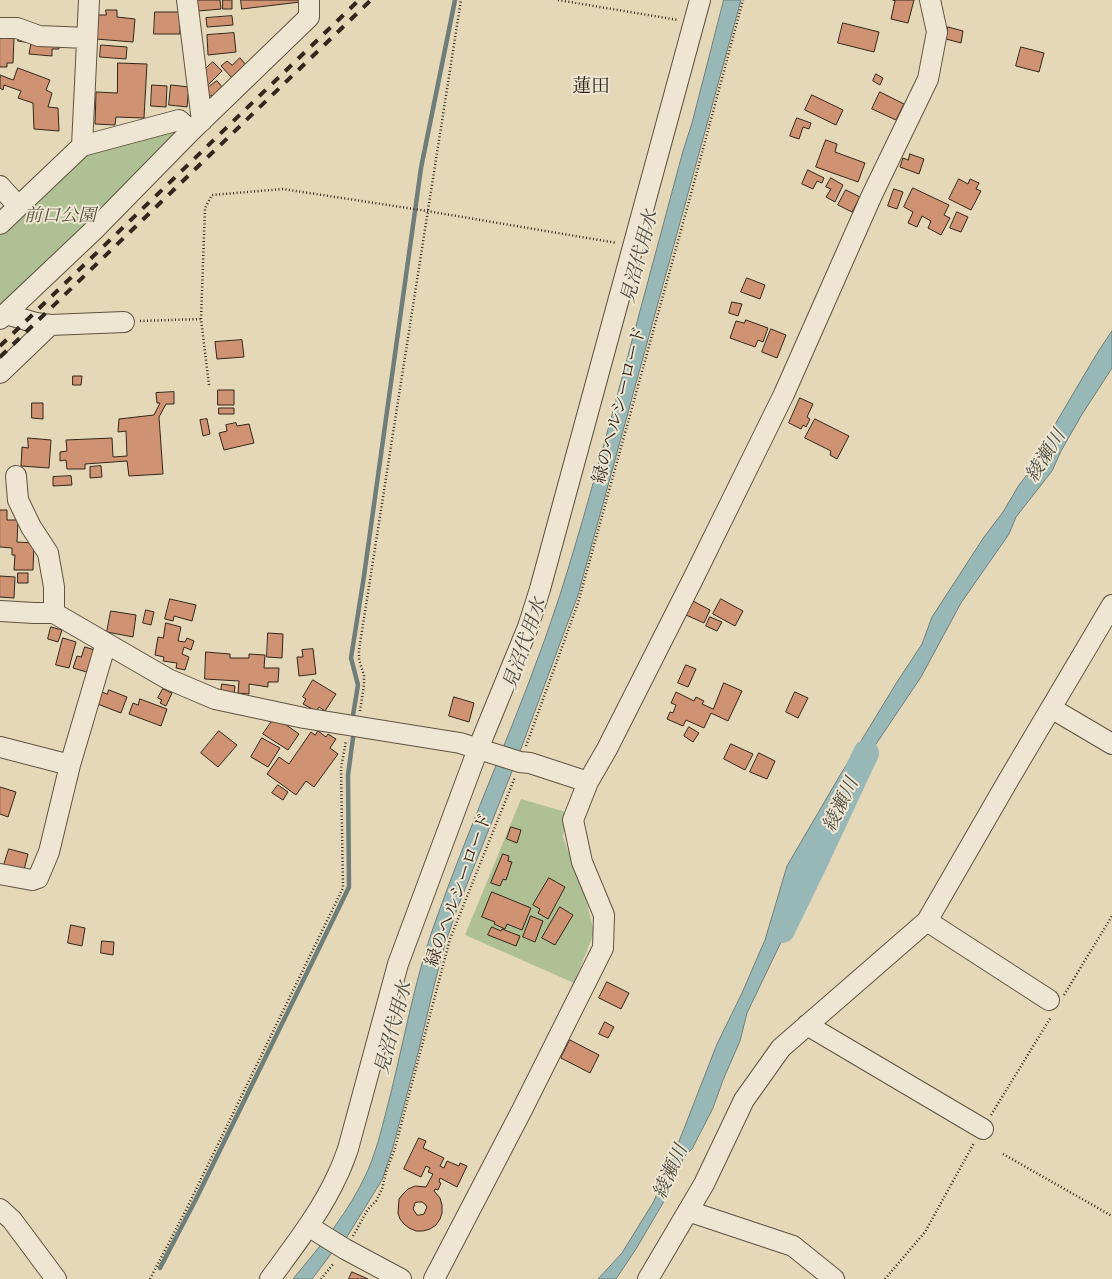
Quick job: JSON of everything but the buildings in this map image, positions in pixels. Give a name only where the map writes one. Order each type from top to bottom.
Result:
[{"type":"street","points":[[82,146],[89,0]]},
{"type":"street","points":[[187,0],[196,126]]},
{"type":"street","points":[[3,317],[94,230],[196,126],[309,16],[309,0]]},
{"type":"street","points":[[270,1279],[315,1229],[326,1197],[338,1175],[348,1149],[398,964],[487,751],[540,588],[700,0]]},
{"type":"street","points":[[434,1279],[522,1110],[602,948],[604,915],[582,862],[573,820],[588,782],[672,622],[784,394],[872,195],[928,79],[937,32],[930,0]]},
{"type":"street","points":[[0,28],[17,28],[39,36],[87,38]]},
{"type":"street","points":[[0,224],[82,146],[179,120],[196,126]]},
{"type":"street","points":[[0,186],[18,206]]},
{"type":"street","points":[[3,317],[50,325],[124,322]]},
{"type":"street","points":[[0,373],[50,325]]},
{"type":"street","points":[[16,476],[18,500],[31,528],[48,553],[54,587],[54,613]]},
{"type":"street","points":[[648,1279],[708,1176],[744,1100],[781,1048],[927,921],[1112,605]]},
{"type":"street","points":[[0,611],[34,614],[54,613],[168,679],[215,698],[353,727],[460,743],[588,782]]},
{"type":"street","points":[[0,874],[32,880],[38,878],[49,852],[70,765],[106,643]]},
{"type":"street","points":[[1051,708],[1112,744]]},
{"type":"street","points":[[0,746],[70,765]]},
{"type":"street","points":[[927,921],[1055,1004]]},
{"type":"street","points":[[807,1025],[983,1129]]},
{"type":"street","points":[[0,1209],[12,1220],[56,1279]]},
{"type":"street","points":[[688,1211],[793,1246],[834,1279]]},
{"type":"street","points":[[315,1229],[343,1249],[401,1279]]},
{"type":"path","points":[[150,1279],[203,1176],[343,888],[342,768],[364,685],[364,674],[358,660],[359,650],[461,0]]},
{"type":"path","points":[[558,0],[693,22]]},
{"type":"path","name":"緑のヘルシーロード","points":[[321,1279],[343,1249],[368,1209],[376,1201],[382,1189],[395,1148],[450,939],[520,761],[578,603],[743,0]]},
{"type":"path","points":[[209,384],[201,319],[205,208],[212,195],[283,189],[634,246]]},
{"type":"path","points":[[124,322],[201,319]]},
{"type":"path","points":[[885,1279],[925,1232],[1055,1004],[1112,916]]},
{"type":"path","points":[[1003,1154],[1112,1216]]},
{"type":"green space","name":"前口公園","points":[[172,128],[176,136],[0,314],[0,235],[85,151]]},
{"type":"green space","points":[[521,799],[566,812],[563,837],[586,899],[594,933],[574,983],[465,935]]},
{"type":"water","points":[[724,0],[741,0],[578,595],[445,944],[393,1147],[382,1180],[345,1240],[334,1250],[312,1279],[293,1279],[344,1214],[361,1185],[373,1156],[432,931],[545,640],[583,520]]},
{"type":"water","points":[[1112,331],[1112,368],[1081,416],[1052,471],[1016,517],[1009,534],[961,603],[921,677],[868,756],[837,807],[817,847],[783,938],[747,1013],[740,1041],[713,1108],[692,1149],[684,1157],[663,1203],[616,1279],[598,1279],[622,1253],[654,1201],[717,1044],[765,940],[787,866],[839,777],[922,644],[932,617],[1019,485],[1040,458],[1057,421]]},
{"type":"waterway","points":[[352,721],[358,685],[351,658],[421,168],[455,0]]},
{"type":"waterway","points":[[160,1268],[195,1201],[349,887],[348,775],[353,731]]},
{"type":"waterway","name":"綾瀬川","points":[[782,930],[866,753]]},
{"type":"railway","points":[[0,346],[359,0]]},
{"type":"railway","points":[[0,357],[371,0]]},
{"type":"district","name":"蓮田","points":[[591,87]]},
{"type":"water label","name":"見沼代用水","points":[[640,257]]},
{"type":"water label","name":"見沼代用水","points":[[525,644]]},
{"type":"water label","name":"見沼代用水","points":[[394,1028]]}]
